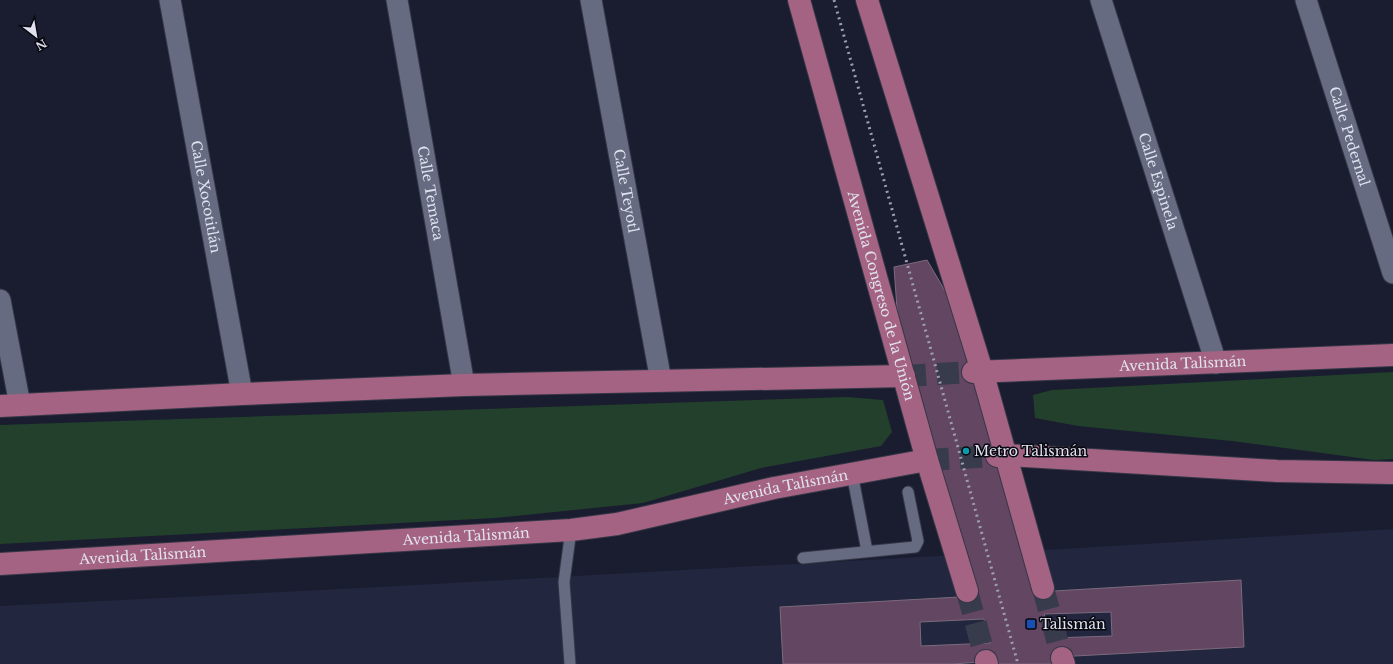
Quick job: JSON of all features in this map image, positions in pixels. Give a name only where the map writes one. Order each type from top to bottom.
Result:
[{"type":"main road","name":"Avenida Congreso de la Unión","points":[[799,0],[927,460],[967,591]]},
{"type":"main road","points":[[867,0],[1002,456],[1043,588]]},
{"type":"main road","name":"Avenida Talismán","points":[[978,372],[1393,355]]},
{"type":"main road","points":[[10,405],[464,385],[904,376]]},
{"type":"main road","points":[[1002,456],[1277,471],[1393,473]]},
{"type":"main road","name":"Avenida Talismán","points":[[0,564],[571,530],[617,524],[774,488],[927,460]]},
{"type":"street","name":"Calle Xocotitlán","points":[[170,0],[242,394]]},
{"type":"street","name":"Calle Temaca","points":[[397,0],[464,385]]},
{"type":"street","name":"Calle Teyotl","points":[[591,0],[661,381]]},
{"type":"street","name":"Calle Espinela","points":[[1101,0],[1216,363]]},
{"type":"street","name":"Calle Pedernal","points":[[1306,0],[1393,273]]},
{"type":"street","points":[[0,300],[10,405]]},
{"type":"lane","points":[[852,474],[867,551]]},
{"type":"lane","points":[[803,558],[915,547],[918,541],[908,492]]},
{"type":"lane","points":[[570,664],[564,582],[571,530]]},
{"type":"shaded area","points":[[1393,529],[1393,664],[0,664],[0,606],[360,588]]},
{"type":"green space","points":[[1393,372],[1393,459],[1374,460],[1232,441],[1078,426],[1035,418],[1033,395],[1052,390]]},
{"type":"green space","points":[[847,397],[883,400],[892,432],[881,446],[761,468],[643,503],[495,518],[0,544],[0,425]]},
{"type":"building","name":"Metro Talismán","points":[[927,260],[954,306],[1037,592],[1241,580],[1244,647],[1056,657],[1058,664],[997,664],[996,661],[952,664],[783,664],[780,607],[977,596],[898,323],[894,267]],"holes":[[[1111,612],[1112,636],[1051,638],[1044,614]],[[984,619],[990,643],[921,646],[920,622]]]},
{"type":"tunnel","points":[[904,376],[973,372]]},
{"type":"tunnel","points":[[927,460],[997,456]]},
{"type":"tunnel","points":[[1043,588],[1062,658]]},
{"type":"tunnel","points":[[967,591],[986,661]]},
{"type":"railway","points":[[834,0],[1018,664]]},
{"type":"place","name":"Metro Talismán","points":[[966,451]]},
{"type":"place","name":"Talismán","points":[[1031,624]]}]
